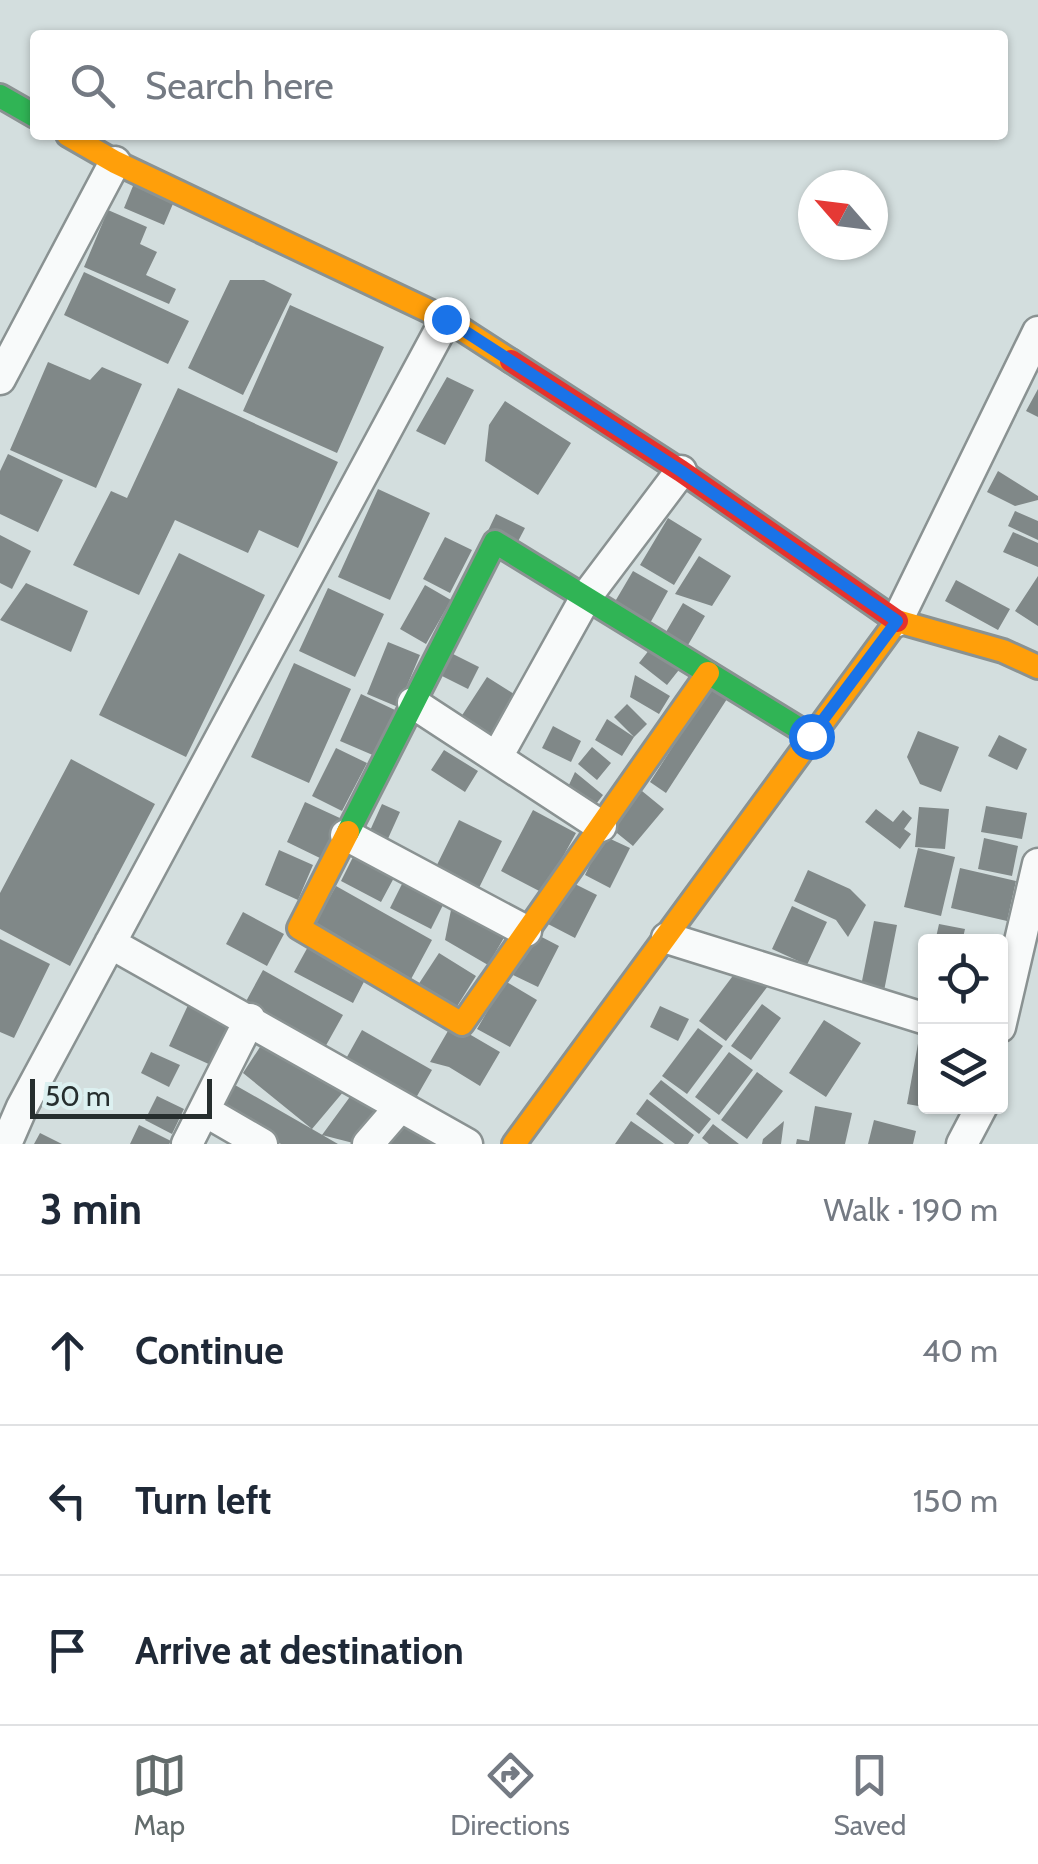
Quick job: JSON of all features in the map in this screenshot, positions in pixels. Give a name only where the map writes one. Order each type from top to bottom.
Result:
[{"type":"main road","points":[[0,96],[30,113]]},
{"type":"main road","points":[[77,140],[115,162],[446,319],[681,471],[897,621],[1002,650],[1038,666]]},
{"type":"main road","points":[[708,673],[462,1024],[298,928],[495,542],[811,736]]},
{"type":"main road","points":[[514,1144],[897,621]]},
{"type":"street","points":[[0,378],[115,162]]},
{"type":"street","points":[[6,1144],[11,1101],[110,943],[446,319]]},
{"type":"street","points":[[897,621],[1038,332]]},
{"type":"street","points":[[497,757],[586,597],[681,471]]},
{"type":"street","points":[[413,702],[601,826]]},
{"type":"street","points":[[346,835],[526,931]]},
{"type":"street","points":[[1001,1024],[1038,864]]},
{"type":"street","points":[[667,938],[918,1016]]},
{"type":"street","points":[[110,943],[467,1144]]},
{"type":"street","points":[[187,1144],[250,1019]]},
{"type":"street","points":[[368,1144],[400,1106]]},
{"type":"street","points":[[204,1111],[262,1144]]},
{"type":"street","points":[[962,1144],[978,1114]]},
{"type":"building","points":[[135,181],[175,199],[164,225],[124,208]]},
{"type":"building","points":[[108,210],[147,227],[140,244],[157,252],[146,275],[176,289],[169,304],[84,267]]},
{"type":"building","points":[[84,272],[189,321],[168,364],[64,315]]},
{"type":"building","points":[[230,280],[264,280],[292,294],[243,395],[188,368]]},
{"type":"building","points":[[290,305],[384,347],[337,453],[243,411]]},
{"type":"building","points":[[48,362],[90,380],[102,367],[142,384],[96,488],[10,450]]},
{"type":"building","points":[[447,377],[474,390],[445,445],[416,431]]},
{"type":"building","points":[[178,388],[338,462],[298,548],[259,530],[248,553],[175,520],[139,595],[73,565],[111,491],[127,498]]},
{"type":"building","points":[[1038,389],[1038,417],[1026,411]]},
{"type":"building","points":[[505,401],[571,443],[538,495],[485,461],[489,425]]},
{"type":"building","points":[[8,454],[63,480],[38,532],[0,514],[0,471]]},
{"type":"building","points":[[998,471],[1038,496],[1038,500],[1015,506],[987,492]]},
{"type":"building","points":[[378,489],[430,513],[390,600],[338,577]]},
{"type":"building","points":[[1015,511],[1038,521],[1038,540],[1008,526]]},
{"type":"building","points":[[496,514],[525,528],[514,549],[486,535]]},
{"type":"building","points":[[668,518],[702,539],[674,585],[640,565]]},
{"type":"building","points":[[1013,532],[1038,543],[1038,567],[1003,552]]},
{"type":"building","points":[[0,535],[31,551],[12,589],[0,583]]},
{"type":"building","points":[[445,537],[472,550],[450,593],[423,579]]},
{"type":"building","points":[[179,553],[265,595],[186,757],[99,715]]},
{"type":"building","points":[[699,556],[731,576],[712,606],[675,594]]},
{"type":"building","points":[[633,571],[668,591],[649,625],[613,605]]},
{"type":"building","points":[[1038,576],[1038,626],[1015,611]]},
{"type":"building","points":[[956,580],[1010,609],[998,630],[945,601]]},
{"type":"building","points":[[26,583],[88,611],[71,652],[0,620]]},
{"type":"building","points":[[425,585],[451,600],[426,644],[400,629]]},
{"type":"building","points":[[328,588],[384,614],[355,677],[299,651]]},
{"type":"building","points":[[683,603],[705,616],[688,645],[666,632]]},
{"type":"building","points":[[388,642],[420,655],[398,707],[367,694]]},
{"type":"building","points":[[653,645],[682,666],[667,685],[639,663]]},
{"type":"building","points":[[451,653],[479,667],[468,689],[440,675]]},
{"type":"building","points":[[294,663],[351,689],[309,783],[251,757]]},
{"type":"building","points":[[635,675],[670,696],[659,714],[630,697]]},
{"type":"building","points":[[487,677],[519,697],[492,741],[459,720]]},
{"type":"building","points":[[710,689],[727,699],[666,793],[650,782]]},
{"type":"building","points":[[361,694],[395,710],[375,756],[340,741]]},
{"type":"building","points":[[627,704],[647,724],[634,737],[614,717]]},
{"type":"building","points":[[607,719],[634,737],[622,756],[595,740]]},
{"type":"building","points":[[553,726],[581,741],[571,762],[542,748]]},
{"type":"building","points":[[918,731],[959,747],[941,792],[920,784],[907,757]]},
{"type":"building","points":[[999,735],[1027,749],[1017,770],[988,756]]},
{"type":"building","points":[[592,747],[611,763],[597,780],[578,764]]},
{"type":"building","points":[[336,748],[367,763],[342,811],[312,796]]},
{"type":"building","points":[[444,750],[478,771],[465,792],[431,770]]},
{"type":"building","points":[[71,759],[155,804],[70,966],[0,929],[0,893]]},
{"type":"building","points":[[575,772],[603,795],[593,808],[568,787]]},
{"type":"building","points":[[642,791],[664,809],[633,846],[612,829]]},
{"type":"building","points":[[305,802],[342,819],[324,860],[287,842]]},
{"type":"building","points":[[382,804],[400,812],[386,843],[368,835]]},
{"type":"building","points":[[986,806],[1027,813],[1022,839],[981,832]]},
{"type":"building","points":[[919,807],[949,809],[945,849],[915,847]]},
{"type":"building","points":[[876,809],[893,822],[903,810],[912,818],[904,829],[911,834],[900,849],[865,822]]},
{"type":"building","points":[[533,810],[576,833],[543,893],[501,871]]},
{"type":"building","points":[[459,820],[502,841],[476,894],[433,873]]},
{"type":"building","points":[[604,836],[630,848],[610,888],[585,875]]},
{"type":"building","points":[[984,838],[1018,846],[1012,876],[978,869]]},
{"type":"building","points":[[918,848],[955,857],[941,916],[904,907]]},
{"type":"building","points":[[279,850],[313,865],[298,900],[265,885]]},
{"type":"building","points":[[355,853],[396,874],[381,902],[341,881]]},
{"type":"building","points":[[960,868],[1016,881],[1007,921],[951,908]]},
{"type":"building","points":[[808,870],[850,889],[866,905],[848,937],[836,920],[794,901]]},
{"type":"building","points":[[405,878],[446,899],[431,929],[390,908]]},
{"type":"building","points":[[569,881],[597,895],[575,938],[548,924]]},
{"type":"building","points":[[336,886],[432,940],[410,981],[313,927]]},
{"type":"building","points":[[452,905],[505,936],[488,965],[445,940]]},
{"type":"building","points":[[792,906],[827,922],[807,965],[772,949]]},
{"type":"building","points":[[243,912],[284,934],[267,966],[226,944]]},
{"type":"building","points":[[874,921],[897,925],[884,991],[861,986]]},
{"type":"building","points":[[939,924],[965,929],[964,934],[937,934]]},
{"type":"building","points":[[534,933],[559,946],[538,987],[513,975]]},
{"type":"building","points":[[0,939],[50,964],[14,1038],[0,1032]]},
{"type":"building","points":[[310,943],[368,974],[353,1003],[294,972]]},
{"type":"building","points":[[439,953],[476,976],[456,1008],[418,985]]},
{"type":"building","points":[[741,965],[768,986],[726,1041],[699,1021]]},
{"type":"building","points":[[263,970],[343,1015],[324,1049],[244,1005]]},
{"type":"building","points":[[505,981],[537,1000],[510,1047],[477,1029]]},
{"type":"building","points":[[189,1003],[232,1024],[213,1066],[169,1046]]},
{"type":"building","points":[[762,1004],[781,1018],[751,1060],[731,1046]]},
{"type":"building","points":[[660,1006],[689,1019],[678,1041],[650,1027]]},
{"type":"building","points":[[824,1020],[861,1043],[826,1097],[789,1073]]},
{"type":"building","points":[[452,1024],[500,1052],[480,1086],[449,1067],[430,1062]]},
{"type":"building","points":[[698,1028],[723,1046],[687,1094],[662,1076]]},
{"type":"building","points":[[362,1030],[432,1070],[413,1103],[343,1064]]},
{"type":"building","points":[[918,1044],[918,1106],[907,1104]]},
{"type":"building","points":[[260,1047],[344,1091],[312,1129],[243,1073]]},
{"type":"building","points":[[151,1052],[180,1065],[169,1087],[141,1073]]},
{"type":"building","points":[[729,1052],[753,1070],[719,1115],[695,1097]]},
{"type":"building","points":[[757,1072],[783,1091],[747,1139],[721,1120]]},
{"type":"building","points":[[661,1080],[711,1119],[699,1134],[649,1094]]},
{"type":"building","points":[[235,1085],[338,1144],[281,1144],[221,1110]]},
{"type":"building","points":[[352,1094],[387,1108],[357,1144],[322,1135]]},
{"type":"building","points":[[157,1096],[184,1109],[172,1134],[145,1120]]},
{"type":"building","points":[[647,1099],[694,1135],[688,1144],[675,1144],[636,1114]]},
{"type":"building","points":[[815,1106],[852,1113],[845,1144],[796,1144],[797,1139],[809,1141]]},
{"type":"building","points":[[400,1110],[451,1144],[381,1144]]},
{"type":"building","points":[[874,1120],[916,1131],[913,1144],[868,1144]]},
{"type":"building","points":[[631,1121],[664,1144],[615,1144]]},
{"type":"building","points":[[784,1121],[781,1144],[762,1144],[763,1139]]},
{"type":"building","points":[[713,1124],[739,1144],[709,1144],[702,1138]]},
{"type":"building","points":[[139,1125],[171,1141],[130,1144]]},
{"type":"building","points":[[40,1133],[62,1144],[34,1144]]},
{"type":"traffic: fast","points":[[0,96],[30,113]]},
{"type":"traffic: fast","points":[[348,832],[495,542],[811,736]]},
{"type":"traffic: slow","points":[[77,140],[115,162],[446,319],[511,361]]},
{"type":"traffic: slow","points":[[514,1144],[897,621],[1003,651],[1038,667]]},
{"type":"traffic: slow","points":[[348,832],[299,928],[462,1024],[708,673]]},
{"type":"traffic: jam","points":[[511,361],[681,471],[897,621]]},
{"type":"route","points":[[446,319],[681,471],[897,621],[811,736]]}]
